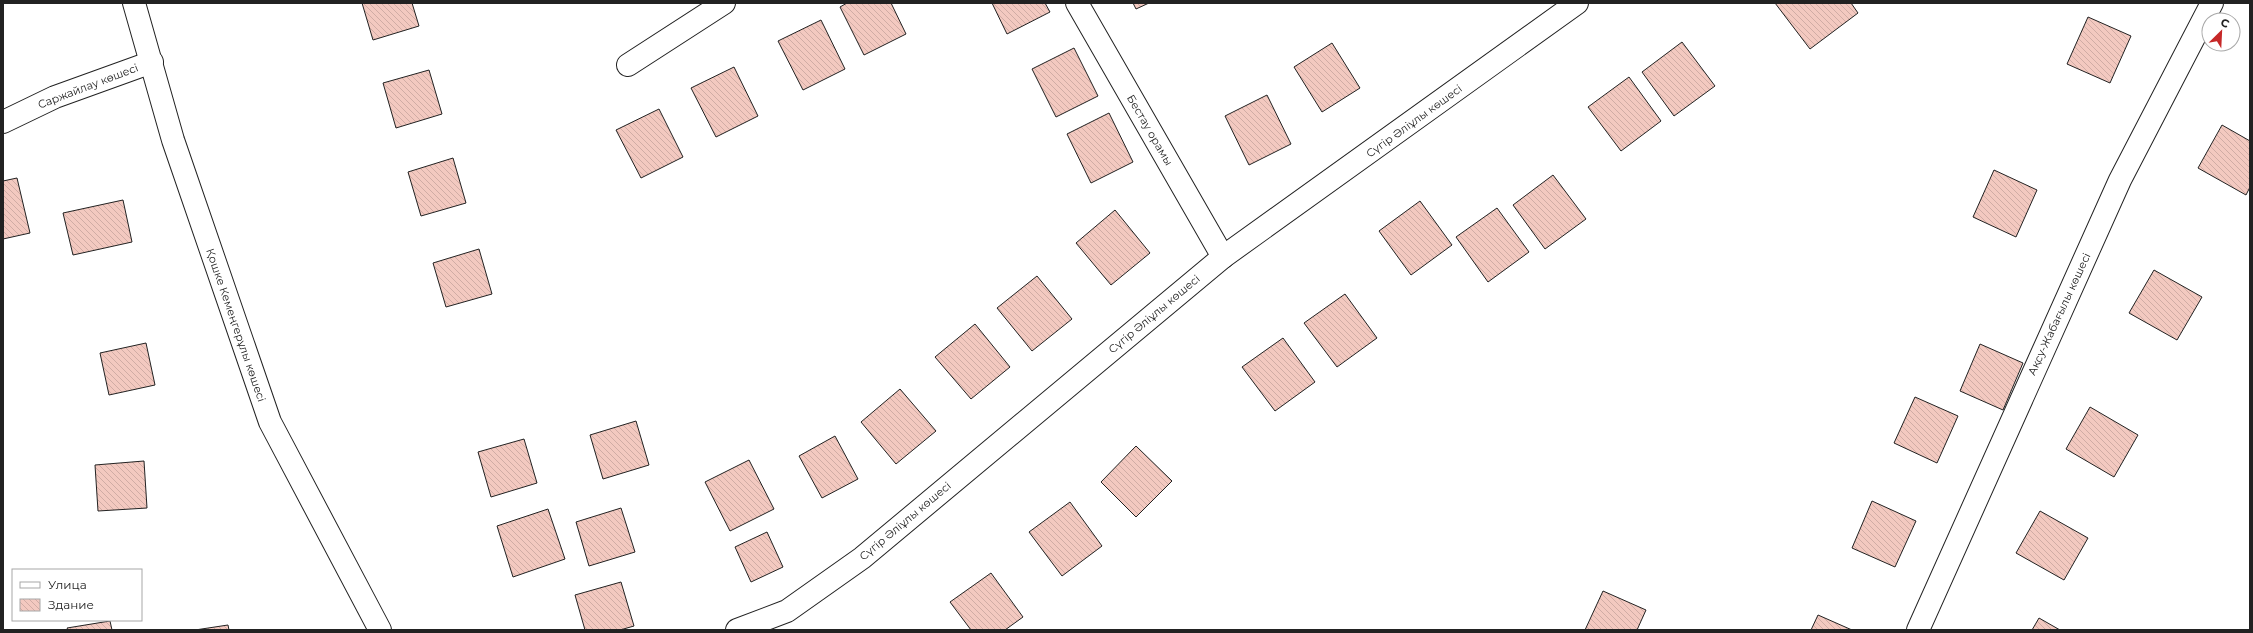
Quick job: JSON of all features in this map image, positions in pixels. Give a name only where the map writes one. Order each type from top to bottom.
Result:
[{"type":"street","name":"Қошке Кемеңгерұлы көшесі","points":[[134,3],[173,140],[270,422],[380,630]]},
{"type":"street","points":[[628,65],[724,3]]},
{"type":"street","name":"Бестау орамы","points":[[1077,3],[1223,258]]},
{"type":"street","name":"Сүгір Әліұлы көшесі","points":[[738,630],[787,611],[862,558],[1223,258],[1577,3]]},
{"type":"street","name":"Ақсу-Жабағылы көшесі","points":[[1918,630],[2120,180],[2212,3]]},
{"type":"street","name":"Саржайлау көшесі","points":[[3,122],[55,97],[152,62]]},
{"type":"building","points":[[362,3],[412,3],[419,26],[373,40]]},
{"type":"building","points":[[847,3],[891,3],[906,34],[864,55],[840,7]]},
{"type":"building","points":[[992,3],[1045,3],[1050,12],[1007,34]]},
{"type":"building","points":[[1133,3],[1149,3],[1136,9]]},
{"type":"building","points":[[1775,3],[1851,3],[1858,13],[1810,49]]},
{"type":"building","points":[[2088,17],[2131,36],[2110,83],[2067,64]]},
{"type":"building","points":[[821,20],[845,69],[803,90],[778,41]]},
{"type":"building","points":[[1682,42],[1715,86],[1674,116],[1642,72]]},
{"type":"building","points":[[1332,43],[1360,88],[1322,112],[1294,67]]},
{"type":"building","points":[[1074,48],[1098,96],[1056,117],[1032,69]]},
{"type":"building","points":[[734,67],[758,116],[716,137],[691,88]]},
{"type":"building","points":[[429,70],[442,114],[396,128],[383,83]]},
{"type":"building","points":[[1629,77],[1661,121],[1621,151],[1588,107]]},
{"type":"building","points":[[1267,95],[1291,144],[1249,165],[1225,116]]},
{"type":"building","points":[[659,109],[683,157],[641,178],[616,130]]},
{"type":"building","points":[[1109,113],[1133,162],[1091,183],[1067,134]]},
{"type":"building","points":[[2222,125],[2250,141],[2250,187],[2246,195],[2198,168]]},
{"type":"building","points":[[453,158],[466,203],[421,216],[408,172]]},
{"type":"building","points":[[1994,170],[2037,190],[2016,237],[1973,217]]},
{"type":"building","points":[[1553,175],[1586,219],[1545,249],[1513,205]]},
{"type":"building","points":[[17,178],[30,233],[3,239],[3,181]]},
{"type":"building","points":[[123,200],[132,242],[73,255],[63,213]]},
{"type":"building","points":[[1420,201],[1452,245],[1411,275],[1379,231]]},
{"type":"building","points":[[1497,208],[1529,252],[1488,282],[1456,237]]},
{"type":"building","points":[[1115,210],[1150,253],[1111,285],[1076,243]]},
{"type":"building","points":[[479,249],[492,294],[446,307],[433,263]]},
{"type":"building","points":[[2154,270],[2202,297],[2177,340],[2129,313]]},
{"type":"building","points":[[1037,276],[1072,319],[1032,351],[997,308]]},
{"type":"building","points":[[1345,294],[1377,338],[1337,367],[1304,323]]},
{"type":"building","points":[[975,324],[1010,367],[971,399],[935,357]]},
{"type":"building","points":[[1283,338],[1315,382],[1275,411],[1242,367]]},
{"type":"building","points":[[146,343],[155,385],[109,395],[100,353]]},
{"type":"building","points":[[1980,344],[2023,363],[2003,410],[1960,391]]},
{"type":"building","points":[[900,389],[936,431],[896,464],[861,422]]},
{"type":"building","points":[[1915,397],[1958,416],[1937,463],[1894,443]]},
{"type":"building","points":[[2090,407],[2138,435],[2114,477],[2066,449]]},
{"type":"building","points":[[636,421],[649,465],[603,479],[590,435]]},
{"type":"building","points":[[835,436],[858,479],[822,498],[799,456]]},
{"type":"building","points":[[524,439],[537,483],[491,497],[478,452]]},
{"type":"building","points":[[1136,446],[1172,481],[1136,517],[1101,482]]},
{"type":"building","points":[[749,460],[774,509],[730,531],[705,482]]},
{"type":"building","points":[[144,461],[147,508],[98,511],[95,465]]},
{"type":"building","points":[[1872,501],[1916,521],[1895,567],[1852,548]]},
{"type":"building","points":[[1070,502],[1102,546],[1062,576],[1029,532]]},
{"type":"building","points":[[621,508],[635,552],[589,566],[576,522]]},
{"type":"building","points":[[548,509],[565,559],[513,577],[497,526]]},
{"type":"building","points":[[2040,511],[2088,538],[2064,580],[2016,553]]},
{"type":"building","points":[[767,532],[783,567],[751,582],[735,547]]},
{"type":"building","points":[[991,573],[1023,617],[1005,630],[971,630],[950,602]]},
{"type":"building","points":[[621,582],[634,626],[620,630],[585,630],[575,595]]},
{"type":"building","points":[[1603,591],[1646,610],[1637,630],[1585,630]]},
{"type":"building","points":[[1818,615],[1852,630],[1811,630]]},
{"type":"building","points":[[2039,618],[2060,630],[2032,630]]},
{"type":"building","points":[[110,621],[112,630],[68,630],[67,628]]},
{"type":"building","points":[[228,625],[229,630],[195,630]]}]
